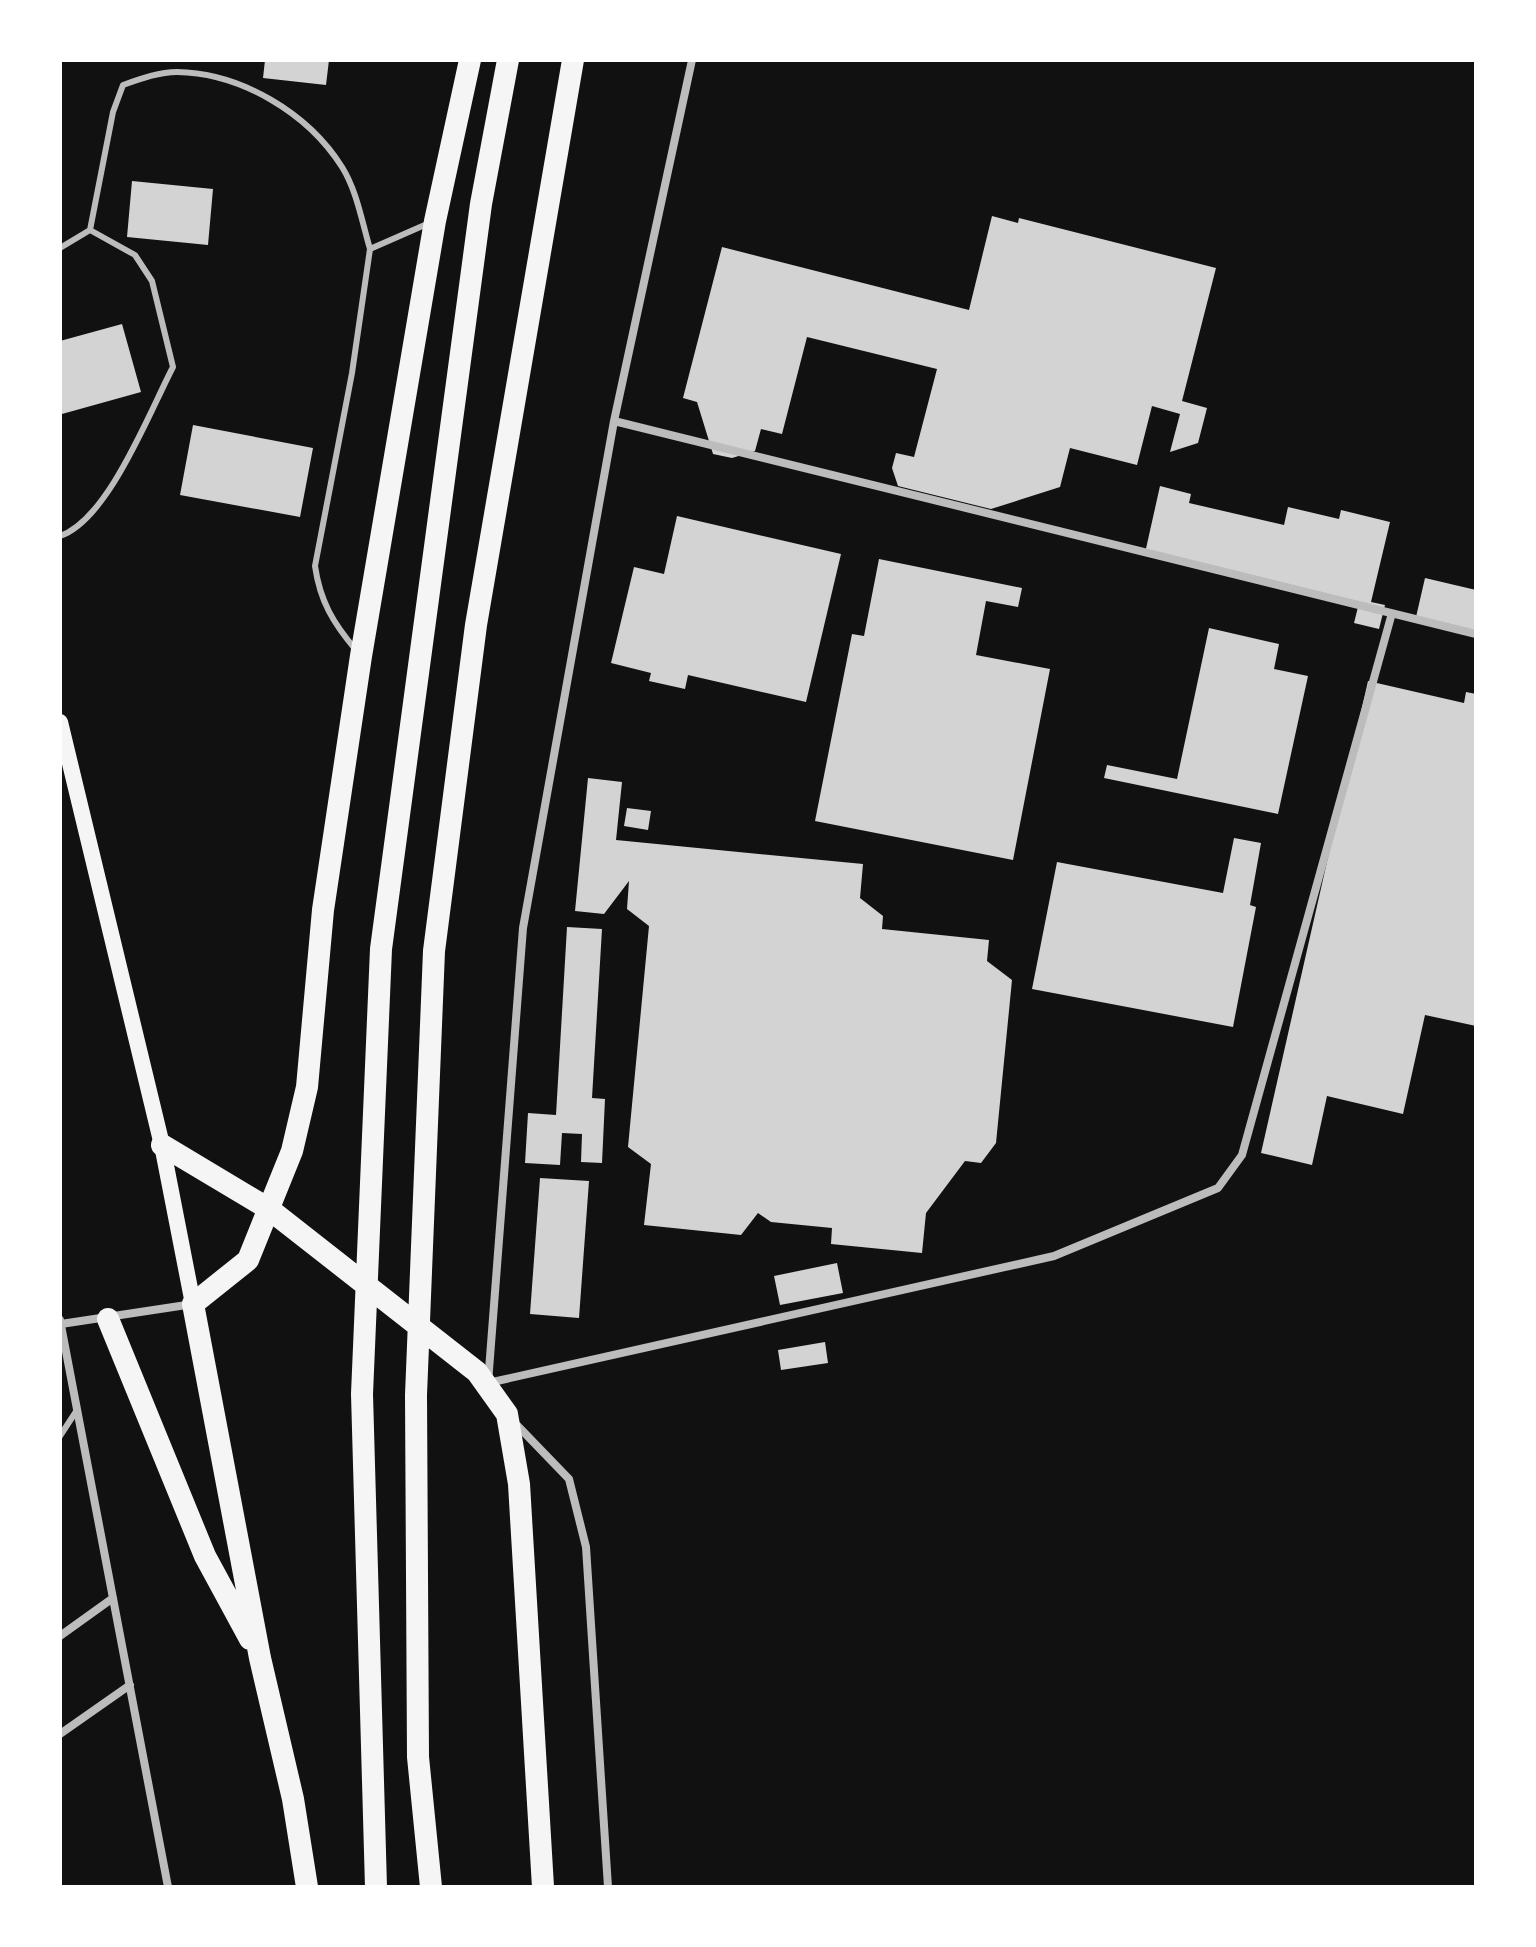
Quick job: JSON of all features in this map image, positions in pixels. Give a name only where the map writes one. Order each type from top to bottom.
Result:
[{"type":"highway","points":[[307,1887],[293,1799],[260,1658],[193,1304],[248,1260],[292,1151],[307,1087],[323,910],[361,656],[435,221],[470,60]]},
{"type":"highway","points":[[376,1887],[362,1394],[381,949],[481,204],[508,60]]},
{"type":"highway","points":[[431,1887],[418,1757],[416,1395],[434,951],[476,625],[573,60]]},
{"type":"highway","points":[[162,1145],[269,1209],[488,1383],[507,1414],[519,1484],[543,1887]]},
{"type":"highway","points":[[108,1319],[205,1556],[260,1658]]},
{"type":"main road","points":[[60,722],[162,1145],[193,1304]]},
{"type":"street","points":[[692,60],[614,421],[523,928],[488,1383],[1054,1256],[1218,1188],[1242,1155],[1392,613]]},
{"type":"street","points":[[614,421],[1476,634]]},
{"type":"street","points":[[168,1887],[60,1322],[108,1319],[193,1304]]},
{"type":"street","points":[[507,1414],[569,1479],[586,1547],[608,1887]]},
{"type":"street","points":[[60,1636],[113,1598]]},
{"type":"street","points":[[60,1734],[130,1685]]},
{"type":"lane","points":[[60,248],[90,230],[113,112],[123,85],[176,72],[217,77],[261,93],[302,122],[341,166],[356,199],[370,249],[352,373],[315,566],[320,597],[336,627],[361,656]]},
{"type":"lane","points":[[370,249],[435,221]]},
{"type":"lane","points":[[60,536],[75,531],[110,491],[173,367],[152,281],[135,255],[90,230]]},
{"type":"lane","points":[[60,1436],[77,1410]]},
{"type":"building","points":[[265,60],[329,60],[326,85],[263,78]]},
{"type":"building","points":[[132,181],[213,189],[208,245],[127,237]]},
{"type":"building","points":[[992,216],[1018,223],[1019,218],[1216,268],[1182,401],[1207,408],[1198,443],[1170,452],[1180,414],[1152,406],[1137,465],[1070,448],[1060,487],[991,509],[898,486],[892,468],[896,453],[914,457],[937,369],[807,337],[782,434],[761,429],[755,451],[732,458],[713,454],[697,402],[683,398],[722,247],[969,310]]},
{"type":"building","points":[[122,324],[141,392],[62,414],[60,341]]},
{"type":"building","points":[[193,425],[313,448],[300,517],[180,495]]},
{"type":"building","points":[[1160,486],[1191,494],[1189,503],[1284,525],[1288,507],[1339,519],[1341,510],[1390,522],[1371,602],[1385,605],[1379,629],[1354,623],[1359,603],[1145,553]]},
{"type":"building","points":[[677,516],[841,554],[806,702],[688,675],[685,689],[649,681],[651,673],[611,663],[634,567],[664,574]]},
{"type":"building","points":[[879,559],[1022,588],[1018,607],[986,601],[976,655],[1050,669],[1013,860],[815,821],[852,634],[864,636]]},
{"type":"building","points":[[1425,578],[1476,590],[1476,631],[1416,617]]},
{"type":"building","points":[[1209,628],[1279,644],[1274,669],[1308,676],[1278,814],[1104,778],[1107,765],[1177,779]]},
{"type":"building","points":[[1368,681],[1464,703],[1466,692],[1476,694],[1476,1026],[1425,1015],[1403,1114],[1327,1096],[1312,1165],[1261,1153]]},
{"type":"building","points":[[588,778],[622,782],[616,840],[863,864],[860,898],[883,916],[882,929],[989,940],[987,961],[1012,980],[996,1143],[981,1163],[965,1161],[926,1213],[922,1253],[831,1244],[832,1228],[771,1222],[758,1213],[741,1235],[644,1225],[651,1164],[628,1147],[649,926],[627,909],[629,881],[604,914],[575,911]]},
{"type":"building","points":[[627,808],[651,811],[648,830],[624,826]]},
{"type":"building","points":[[1234,838],[1261,843],[1250,905],[1256,907],[1233,1027],[1032,989],[1057,862],[1223,893]]},
{"type":"building","points":[[567,927],[602,929],[592,1098],[605,1099],[602,1163],[581,1162],[582,1134],[562,1133],[560,1165],[525,1163],[528,1113],[556,1115]]},
{"type":"building","points":[[540,1178],[589,1181],[579,1318],[530,1314]]},
{"type":"building","points":[[837,1263],[843,1293],[780,1305],[774,1276]]},
{"type":"building","points":[[825,1342],[828,1363],[781,1370],[778,1350]]}]
